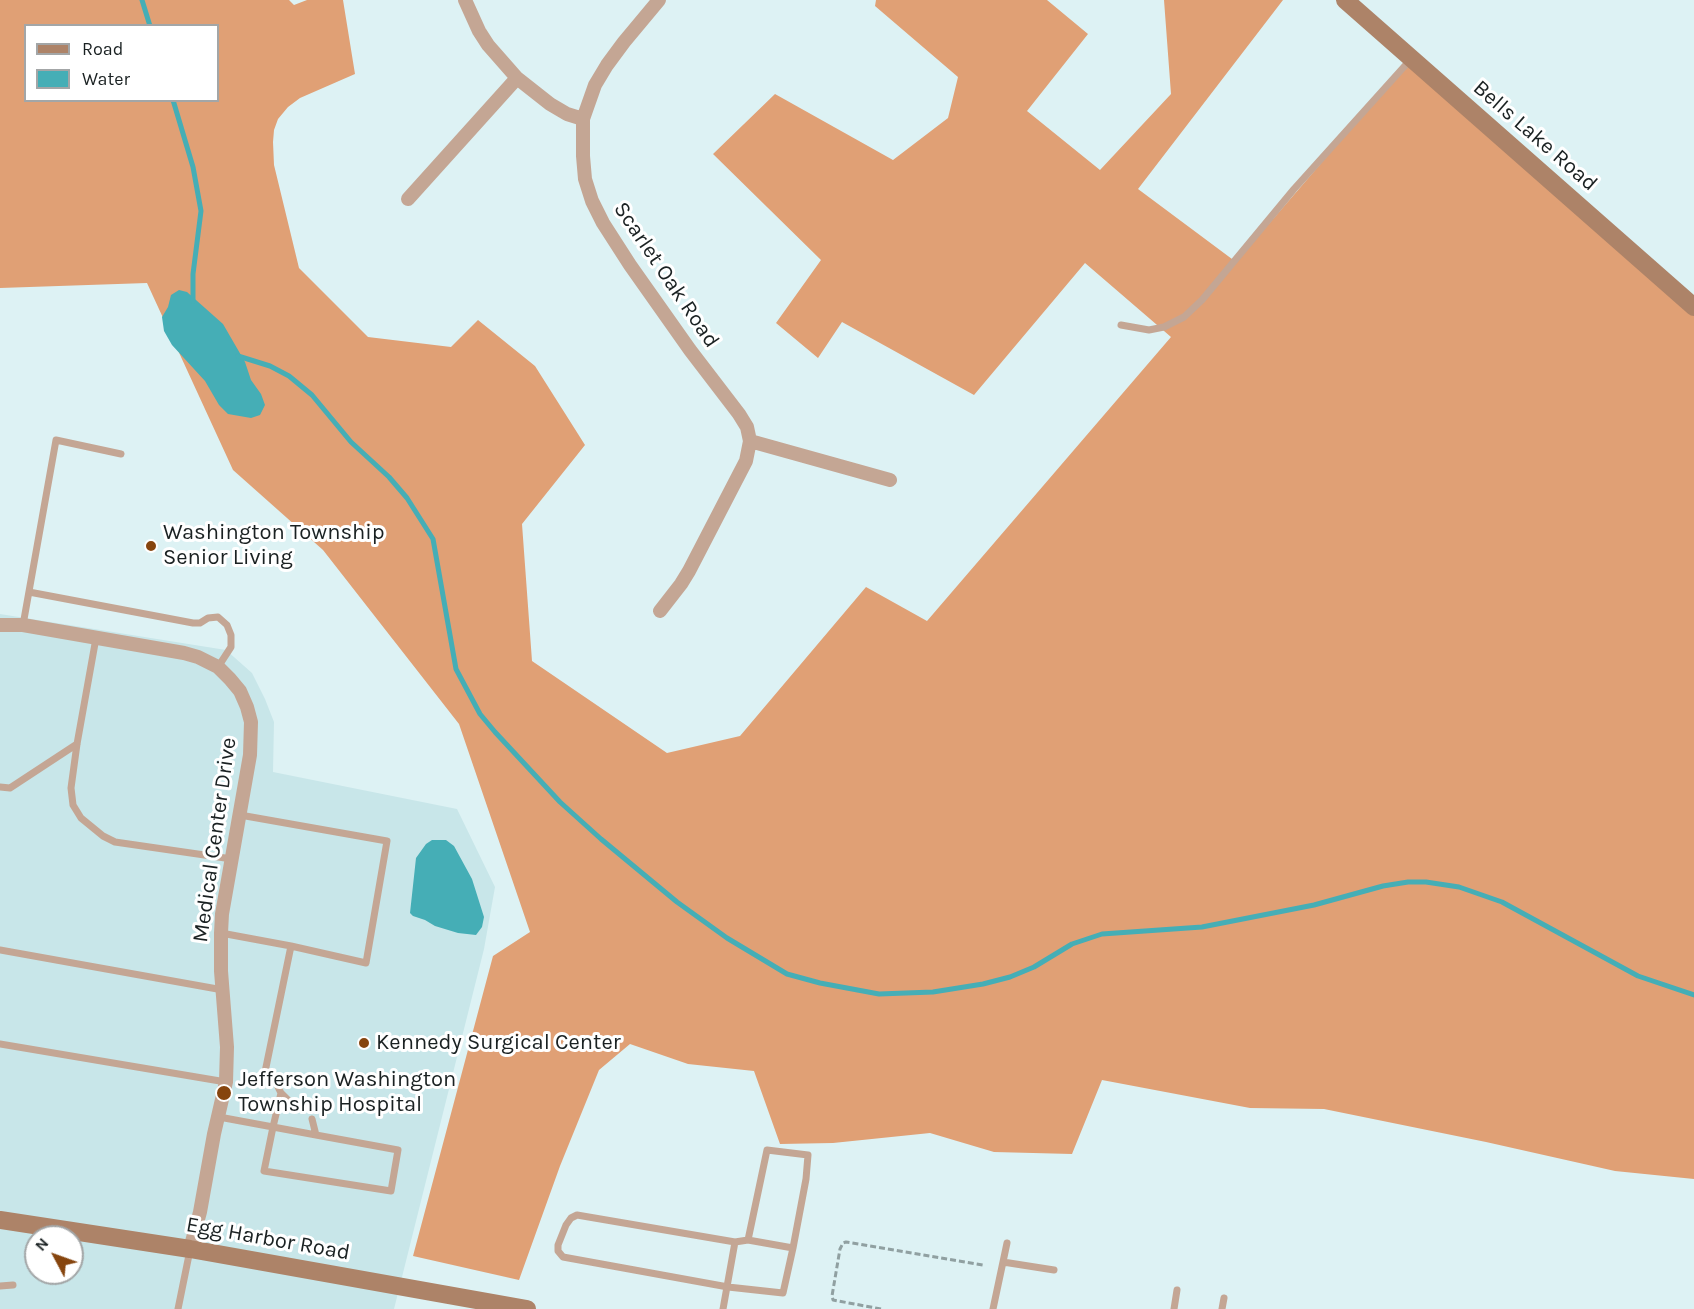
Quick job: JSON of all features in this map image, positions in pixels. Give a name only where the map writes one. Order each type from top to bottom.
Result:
[{"type":"main road","name":"Bells Lake Road","points":[[1345,0],[1694,307]]},
{"type":"main road","name":"Egg Harbor Road","points":[[0,1220],[190,1249],[527,1309]]},
{"type":"street","points":[[465,0],[478,31],[517,78],[550,104],[567,114],[583,119]]},
{"type":"street","name":"Scarlet Oak Road","points":[[659,0],[624,42],[595,85],[583,119],[585,179],[592,201],[603,223],[690,350],[739,414],[747,427],[750,441]]},
{"type":"street","points":[[408,199],[517,78]]},
{"type":"street","points":[[660,611],[689,571],[746,461],[750,441],[890,480]]},
{"type":"street","name":"Medical Center Drive","points":[[0,625],[22,625],[198,657],[218,667],[230,679],[240,691],[247,707],[251,722],[250,755],[222,914],[220,953],[227,1047],[226,1082],[200,1212],[190,1249]]},
{"type":"lane","points":[[1121,326],[1149,330],[1164,327],[1184,317],[1202,300],[1294,189],[1411,58]]},
{"type":"lane","points":[[22,625],[56,440],[121,454]]},
{"type":"lane","points":[[29,592],[192,623],[218,617],[227,625],[231,635],[231,647],[218,667]]},
{"type":"lane","points":[[96,638],[77,744],[71,788],[73,805],[81,818],[103,836],[115,842],[232,859]]},
{"type":"lane","points":[[0,787],[10,788],[77,744]]},
{"type":"lane","points":[[221,933],[366,963],[387,841],[240,815]]},
{"type":"lane","points":[[291,946],[266,1072],[292,1104]]},
{"type":"lane","points":[[0,950],[223,990]]},
{"type":"lane","points":[[0,1044],[226,1082]]},
{"type":"lane","points":[[219,1117],[273,1127],[316,1135],[398,1150],[391,1191],[264,1171],[273,1127],[281,1093]]},
{"type":"lane","points":[[312,1119],[316,1135]]},
{"type":"lane","points":[[748,1240],[767,1150],[808,1155],[806,1179],[793,1248],[783,1293],[728,1287],[563,1257],[558,1251],[566,1225],[571,1218],[578,1215],[735,1242],[748,1240],[793,1248]]},
{"type":"lane","points":[[723,1309],[735,1242]]},
{"type":"lane","points":[[993,1309],[1007,1243]]},
{"type":"lane","points":[[178,1309],[190,1249]]},
{"type":"lane","points":[[1003,1262],[1054,1270]]},
{"type":"lane","points":[[0,1286],[13,1285]]},
{"type":"lane","points":[[1174,1309],[1177,1290]]},
{"type":"lane","points":[[1222,1309],[1224,1298]]},
{"type":"path","points":[[881,1309],[833,1300],[840,1249],[843,1243],[983,1265]]},
{"type":"shaded area","points":[[0,0],[289,0],[294,5],[307,0],[343,0],[355,74],[300,98],[278,119],[274,130],[274,165],[299,268],[368,337],[451,347],[478,320],[535,366],[585,445],[522,524],[532,661],[667,753],[740,736],[866,587],[927,621],[1171,337],[1085,263],[974,395],[842,322],[818,358],[776,323],[821,260],[713,154],[775,94],[893,160],[948,118],[958,77],[875,6],[876,0],[1047,0],[1088,34],[1027,111],[1100,170],[1171,94],[1164,0],[1283,0],[1138,189],[1236,262],[1410,60],[1694,302],[1694,1179],[1615,1171],[1324,1109],[1250,1108],[1102,1080],[1072,1154],[994,1152],[930,1133],[833,1143],[780,1144],[754,1071],[688,1064],[630,1044],[599,1070],[560,1166],[519,1280],[413,1256],[493,956],[530,932],[459,724],[323,550],[233,470],[147,283],[0,288]]},
{"type":"shaded area","name":"Jefferson Washington Township Hospital","points":[[0,614],[226,650],[252,673],[274,722],[273,772],[457,809],[495,887],[484,949],[394,1309],[0,1309]]},
{"type":"water","points":[[179,290],[187,292],[223,324],[245,362],[251,380],[261,394],[265,405],[260,415],[251,418],[228,414],[219,405],[205,381],[172,345],[164,331],[162,317],[171,295]]},
{"type":"water","points":[[432,840],[446,840],[454,846],[472,879],[484,917],[482,927],[476,935],[458,933],[435,926],[410,913],[416,858],[426,844]]},
{"type":"waterway","points":[[142,0],[149,24]]},
{"type":"waterway","points":[[174,102],[193,167],[201,211],[193,274],[193,301]]},
{"type":"waterway","points":[[238,356],[270,366],[289,376],[312,395],[351,442],[389,477],[407,498],[433,539],[456,669],[480,714],[495,732],[560,802],[677,902],[727,938],[787,974],[879,994],[933,992],[1010,977],[1034,967],[1072,944],[1102,934],[1202,927],[1314,905],[1383,886],[1426,882],[1459,887],[1502,902],[1638,976],[1694,995]]},
{"type":"place","name":"Washington Township Senior Living","points":[[151,546]]},
{"type":"place","name":"Kennedy Surgical Center","points":[[364,1043]]},
{"type":"place","name":"Jefferson Washington Township Hospital","points":[[224,1093]]}]
